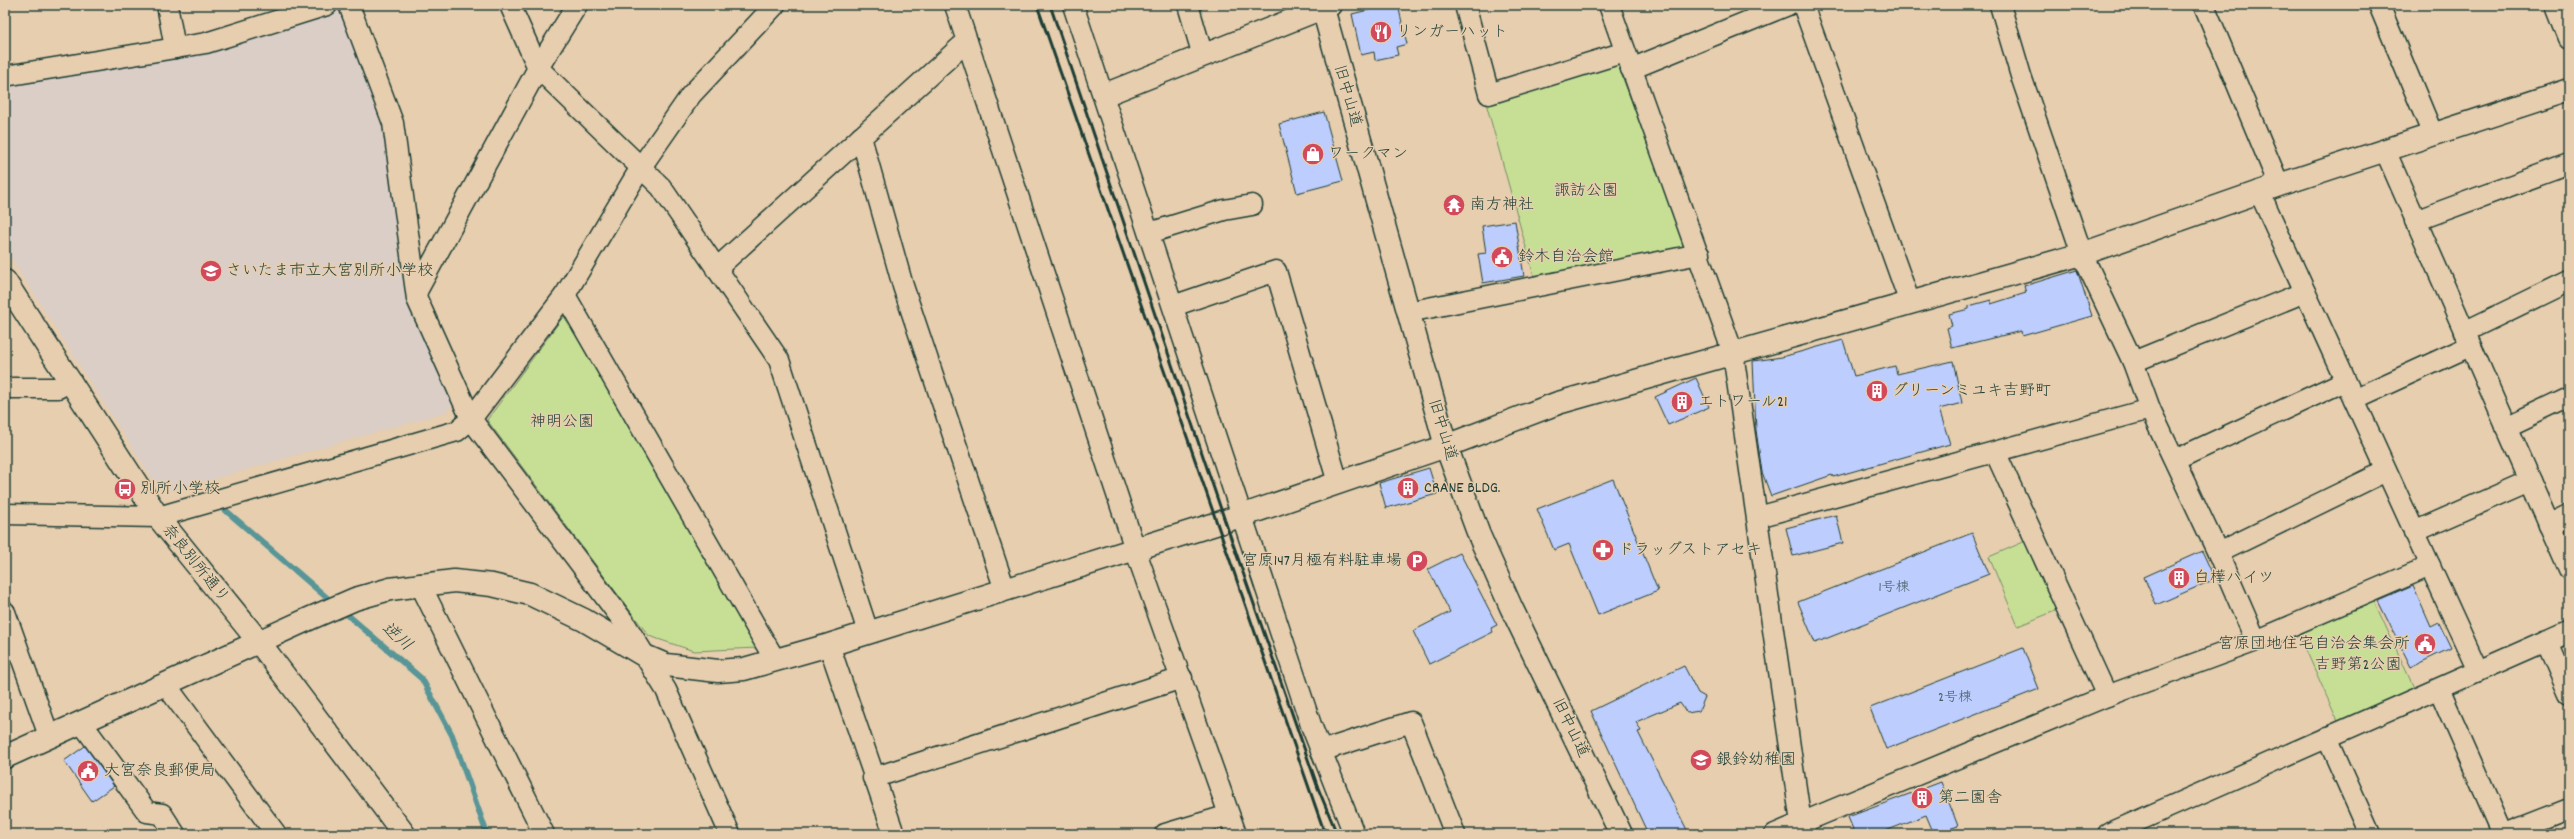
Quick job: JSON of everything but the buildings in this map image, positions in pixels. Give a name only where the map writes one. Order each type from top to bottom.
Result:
[{"type":"street","points":[[167,5],[174,48]]},
{"type":"street","points":[[5,76],[206,43],[327,5]]},
{"type":"street","points":[[349,5],[393,123],[418,299],[471,420],[624,622],[666,690],[730,834]]},
{"type":"street","points":[[510,5],[538,68],[661,188],[778,360],[868,632]]},
{"type":"street","points":[[417,291],[538,68],[577,5]]},
{"type":"street","points":[[5,514],[158,517],[457,431],[471,420],[565,295],[641,167],[692,95],[775,5]]},
{"type":"street","points":[[955,5],[1135,549],[1182,678],[1236,834]]},
{"type":"street","points":[[1073,5],[1104,95],[1241,516],[1321,751],[1354,834]]},
{"type":"street","points":[[1188,5],[1203,56]]},
{"type":"street","points":[[1465,5],[1489,94],[1628,60],[1788,5]]},
{"type":"street","points":[[1608,5],[1699,254],[1733,353],[1803,829]]},
{"type":"street","points":[[1803,5],[1910,303]]},
{"type":"street","points":[[2000,5],[2021,76],[2082,254],[2133,362],[2150,409],[2218,553],[2256,641]]},
{"type":"street","points":[[2204,5],[2305,292],[2478,671]]},
{"type":"street","points":[[2379,5],[2433,135]]},
{"type":"street","points":[[2556,5],[2569,38]]},
{"type":"street","points":[[1104,95],[1325,6]]},
{"type":"street","name":"旧中山道","points":[[1325,6],[1446,446],[1479,535],[1511,607],[1622,834]]},
{"type":"street","points":[[716,269],[967,41]]},
{"type":"street","points":[[5,757],[324,612],[390,589],[420,584],[454,581],[492,585],[530,594],[584,620],[644,656],[666,665],[718,671],[744,669],[829,645],[1241,516],[1446,446],[1558,403],[2082,254],[2269,188],[2569,90]]},
{"type":"street","points":[[861,137],[903,286],[1005,590]]},
{"type":"street","points":[[2385,150],[2569,570]]},
{"type":"street","points":[[2415,221],[2569,164]]},
{"type":"street","points":[[1149,233],[1224,210],[1252,205]]},
{"type":"street","points":[[1408,312],[1699,254]]},
{"type":"street","points":[[1173,306],[1276,271],[1338,483]]},
{"type":"street","name":"奈良別所通り","points":[[5,281],[158,517],[259,642],[404,834]]},
{"type":"street","points":[[2354,399],[2467,339],[2569,281]]},
{"type":"street","points":[[2133,362],[2305,292]]},
{"type":"street","points":[[565,295],[774,660]]},
{"type":"street","points":[[5,388],[58,388],[71,381]]},
{"type":"street","points":[[2175,460],[2345,381]]},
{"type":"street","points":[[2506,427],[2569,397]]},
{"type":"street","points":[[1758,517],[1996,454],[2150,409]]},
{"type":"street","points":[[1996,454],[2107,696]]},
{"type":"street","points":[[2218,553],[2386,471]]},
{"type":"street","points":[[2414,532],[2530,481]]},
{"type":"street","points":[[2549,525],[2569,515]]},
{"type":"street","points":[[1774,834],[1803,829],[2107,696],[2256,641],[2430,566]]},
{"type":"street","points":[[420,584],[544,834]]},
{"type":"street","points":[[5,612],[49,736]]},
{"type":"street","points":[[2108,834],[2569,632]]},
{"type":"street","points":[[2546,641],[2569,694]]},
{"type":"street","points":[[829,645],[873,778],[894,834]]},
{"type":"street","points":[[873,778],[1182,678]]},
{"type":"street","points":[[166,685],[276,834]]},
{"type":"street","points":[[2439,689],[2504,834],[2569,809]]},
{"type":"street","points":[[82,722],[148,812],[162,814],[175,834]]},
{"type":"street","points":[[1321,751],[1411,722],[1455,834]]},
{"type":"street","points":[[2327,737],[2370,834]]},
{"type":"street","points":[[1165,834],[1229,814]]},
{"type":"shaded area","name":"さいたま市立大宮別所小学校","points":[[333,10],[344,14],[383,128],[405,292],[452,405],[446,412],[171,491],[159,489],[5,249],[5,84]]},
{"type":"green space","name":"諏訪公園","points":[[1618,65],[1686,247],[1534,276],[1486,103]]},
{"type":"green space","name":"神明公園","points":[[563,317],[570,317],[756,641],[756,648],[694,651],[649,636],[487,420]]},
{"type":"green space","points":[[2028,540],[2057,601],[2055,611],[2018,626],[1989,557]]},
{"type":"green space","name":"吉野第2公園","points":[[2373,599],[2415,690],[2339,724],[2298,632]]},
{"type":"waterway","name":"逆川","points":[[223,508],[333,603]]},
{"type":"waterway","name":"逆川","points":[[342,610],[422,679],[452,735],[487,834]]},
{"type":"railway","points":[[1037,5],[1325,834]]},
{"type":"railway","points":[[1050,5],[1225,521],[1318,788],[1337,834]]},
{"type":"place","name":"リンガーハット","points":[[1381,32]]},
{"type":"place","name":"ワークマン","points":[[1313,154]]},
{"type":"place","name":"南方神社","points":[[1454,205]]},
{"type":"place","name":"鈴木自治会館","points":[[1502,257]]},
{"type":"place","name":"さいたま市立大宮別所小学校","points":[[211,271]]},
{"type":"place","name":"グリーンミユキ吉野町","points":[[1877,391]]},
{"type":"place","name":"エトワール21","points":[[1682,402]]},
{"type":"place","name":"CRANE BLDG.","points":[[1408,488]]},
{"type":"place","name":"別所小学校","points":[[125,489]]},
{"type":"place","name":"ドラッグストアセキ","points":[[1603,550]]},
{"type":"place","name":"宮原147月極有料駐車場","points":[[1417,561]]},
{"type":"place","name":"白樺ハイツ","points":[[2179,578]]},
{"type":"place","name":"宮原団地住宅自治会集会所","points":[[2425,644]]},
{"type":"place","name":"銀鈴幼稚園","points":[[1701,760]]},
{"type":"place","name":"大宮奈良郵便局","points":[[88,771]]},
{"type":"place","name":"第二園舎","points":[[1922,798]]}]
